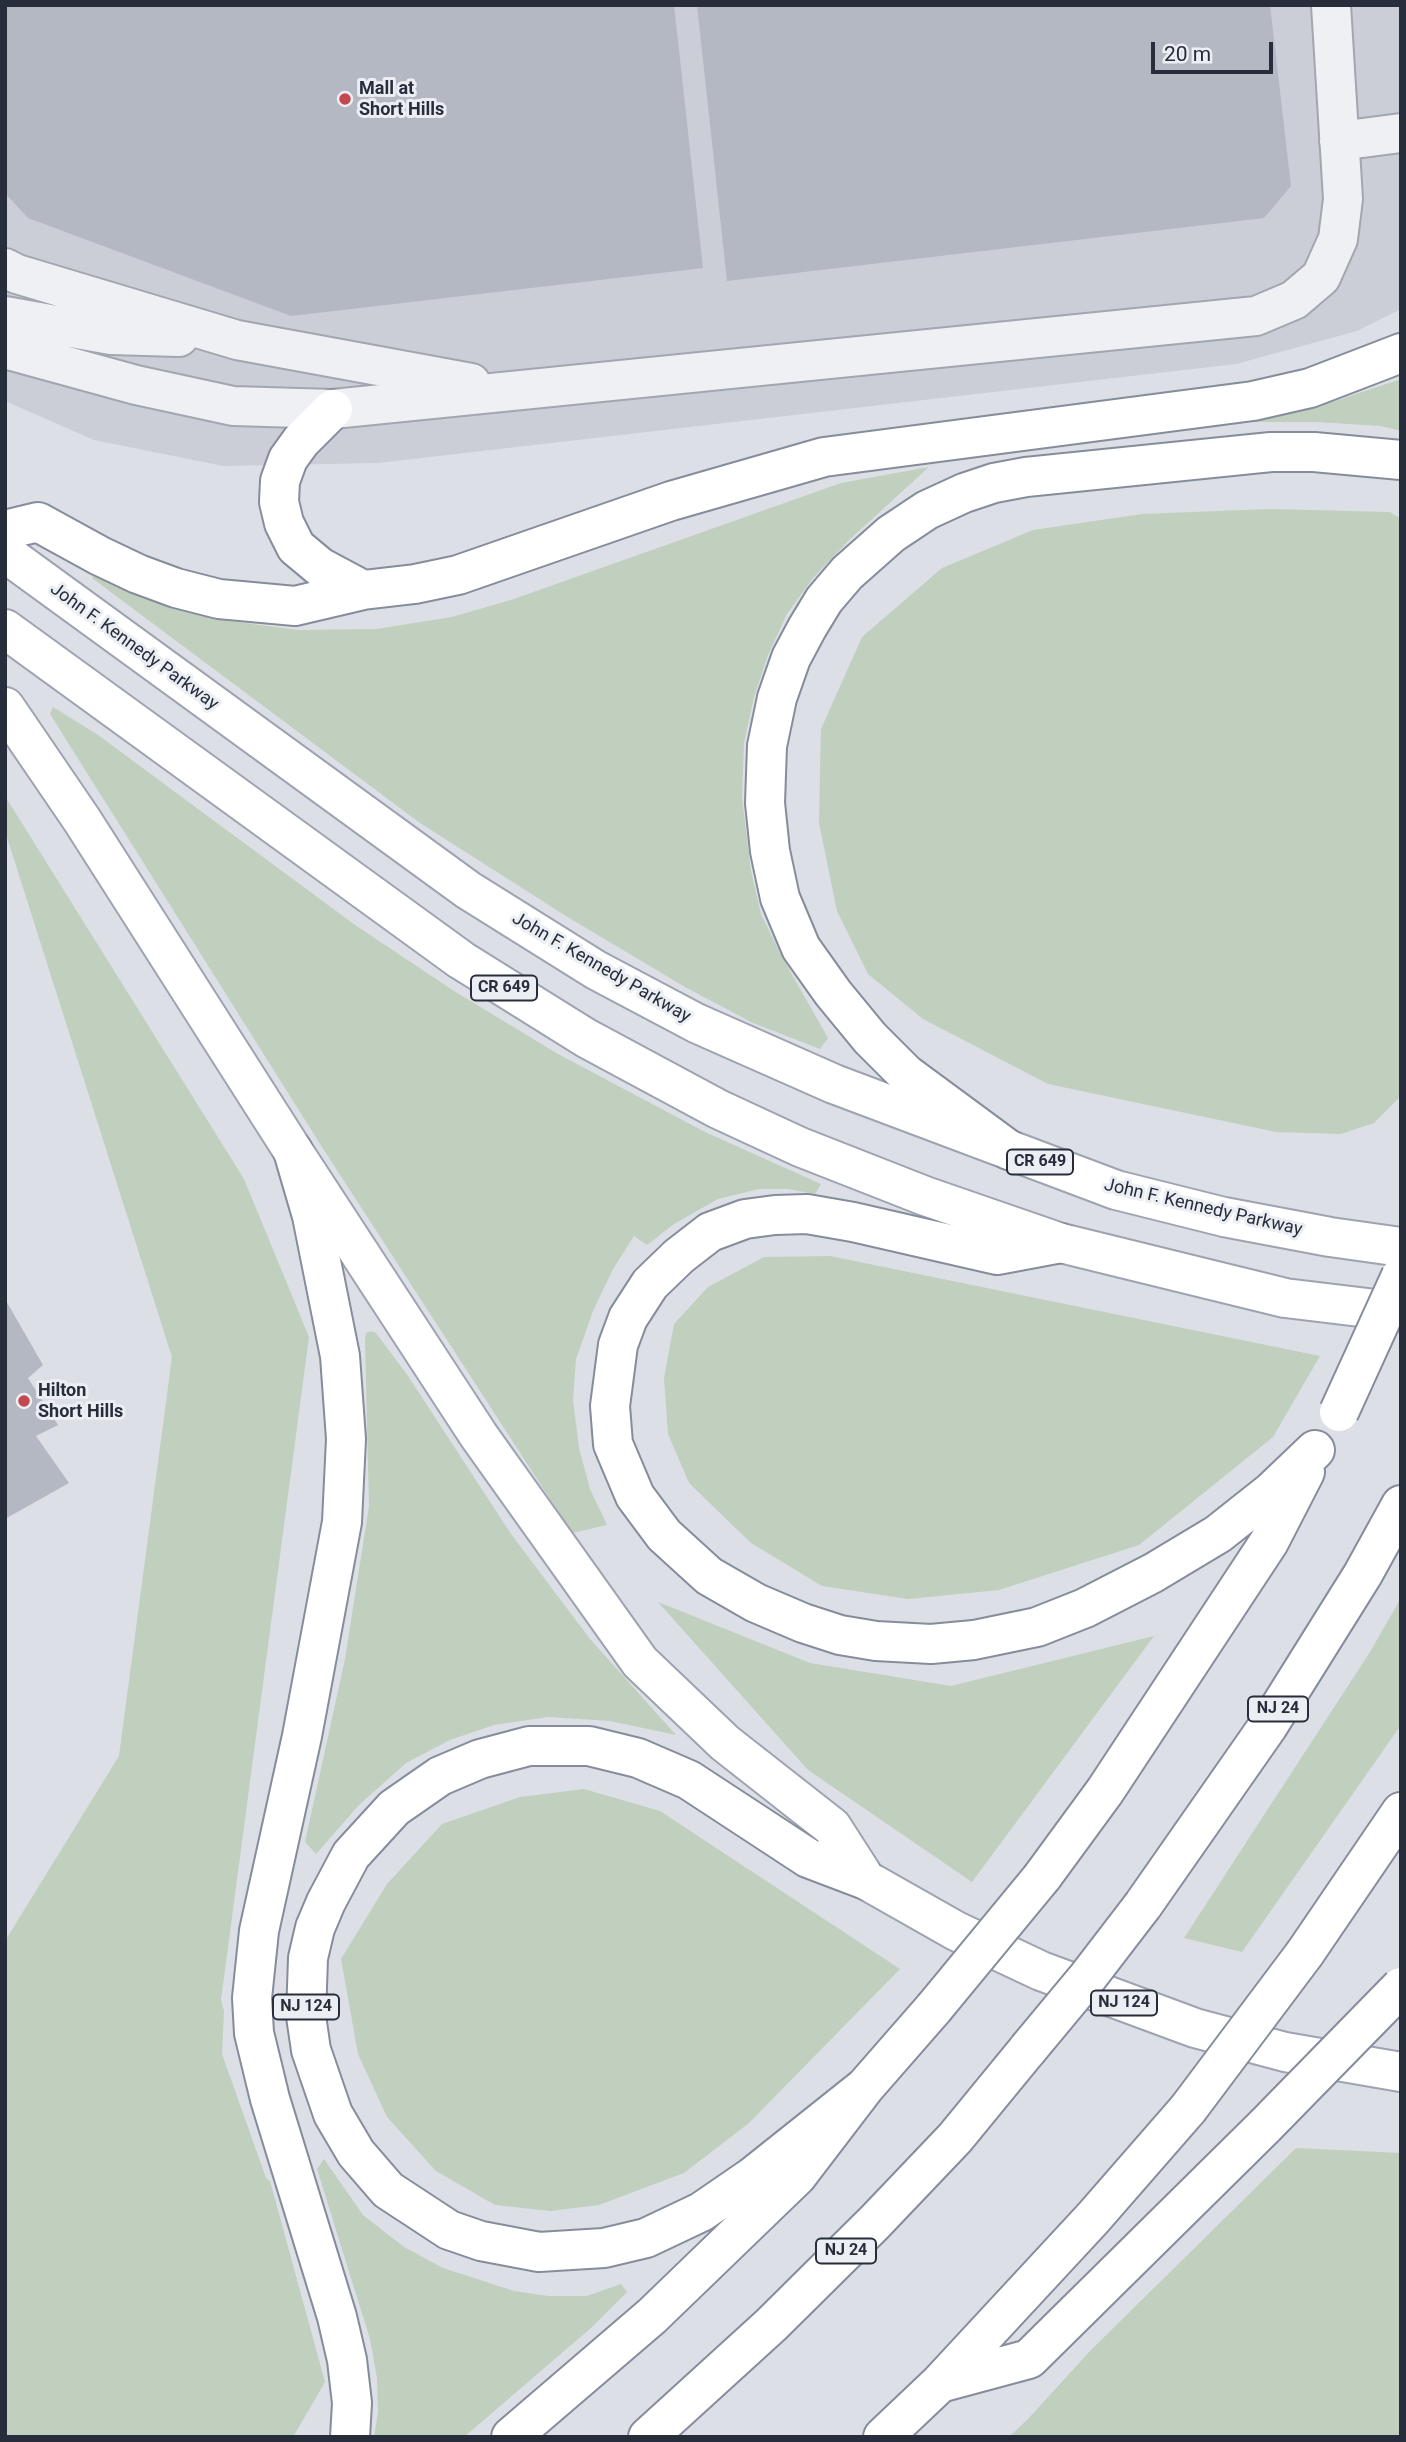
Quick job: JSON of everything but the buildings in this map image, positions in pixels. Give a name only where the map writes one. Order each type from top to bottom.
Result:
[{"type":"main road","points":[[5,530],[38,522],[100,556],[176,588],[219,599],[295,606],[363,590],[415,584],[458,575],[671,501],[824,457],[1253,401],[1310,388],[1401,353]]},
{"type":"main road","points":[[333,409],[301,441],[288,459],[280,481],[279,502],[284,523],[296,547],[320,567],[363,590]]},
{"type":"main road","points":[[1009,1150],[906,1074],[870,1038],[833,993],[802,948],[780,898],[770,851],[765,803],[767,747],[777,698],[791,658],[807,628],[824,600],[847,573],[891,534],[928,510],[964,493],[994,483],[1026,477],[1271,452],[1314,452],[1401,460]]},
{"type":"main road","name":"John F. Kennedy Parkway","points":[[5,553],[468,890],[596,970],[696,1023],[834,1084],[1116,1190],[1197,1210],[1331,1237],[1401,1247]]},
{"type":"main road","name":"CR 649","points":[[5,629],[461,960],[586,1038],[718,1108],[800,1147],[925,1196],[1061,1243],[1285,1298],[1401,1312]]},
{"type":"main road","points":[[5,707],[82,820],[479,1436],[640,1662],[725,1743],[832,1827],[866,1880]]},
{"type":"main road","points":[[293,1151],[312,1216],[340,1356],[346,1439],[344,1481],[342,1522],[302,1736],[259,1931],[252,1998],[254,2033],[261,2067],[340,2328],[352,2403],[350,2437]]},
{"type":"main road","points":[[1061,1243],[997,1255],[807,1214],[745,1219],[710,1232],[679,1256],[650,1284],[628,1318],[618,1345],[610,1406],[613,1444],[635,1496],[664,1535],[709,1576],[756,1604],[840,1635],[876,1641],[931,1644],[974,1640],[1037,1628],[1085,1608],[1153,1573],[1218,1534],[1271,1492],[1315,1450]]},
{"type":"main road","name":"NJ 124","points":[[1401,1276],[1339,1412],[1315,1450],[1269,1542],[1105,1791],[1042,1877],[934,2008],[865,2087],[752,2177],[701,2212],[646,2238],[604,2248],[539,2252],[481,2241],[449,2230],[388,2190],[356,2153],[333,2113],[311,2050],[306,2015],[308,1958],[326,1902],[351,1856],[394,1808],[440,1776],[480,1759],[529,1746],[589,1746],[638,1758],[690,1780],[808,1858],[866,1880],[956,1931],[1041,1971],[1195,2028],[1285,2052],[1401,2072]]},
{"type":"main road","name":"NJ 24","points":[[648,2437],[771,2325],[875,2222],[955,2138],[1087,1978],[1143,1905],[1268,1726],[1363,1574],[1401,1505]]},
{"type":"main road","points":[[883,2437],[940,2383],[1093,2218],[1188,2109],[1305,1953],[1401,1812]]},
{"type":"main road","points":[[940,2383],[1029,2359],[1265,2126],[1401,1987]]},
{"type":"main road","points":[[511,2437],[652,2316],[734,2239],[797,2176],[865,2087]]},
{"type":"lane","points":[[5,349],[136,385],[233,406],[333,409],[1256,316],[1294,299],[1321,276],[1338,239],[1343,199],[1331,5]]},
{"type":"lane","points":[[1339,141],[1401,133]]},
{"type":"lane","points":[[5,268],[16,274],[237,340],[518,391]]},
{"type":"lane","points":[[5,316],[111,335],[237,340]]},
{"type":"shaded area","points":[[5,5],[1401,5],[1401,309],[1357,331],[1236,364],[378,463],[223,466],[94,440],[5,401]]},
{"type":"green space","points":[[1401,379],[1401,431],[1381,426],[1317,422],[1250,422],[1335,401]]},
{"type":"green space","points":[[929,467],[849,540],[813,578],[787,614],[768,655],[754,697],[744,743],[742,798],[751,871],[761,914],[828,1038],[820,1049],[753,1023],[685,987],[566,916],[420,823],[92,578],[94,574],[156,601],[214,619],[298,630],[376,629],[452,617],[511,600],[841,483]]},
{"type":"green space","points":[[1269,509],[1390,512],[1401,519],[1401,1092],[1398,1099],[1374,1123],[1341,1134],[1276,1132],[1048,1084],[923,1019],[868,974],[837,911],[819,823],[821,729],[862,637],[942,568],[1033,530],[1142,514]]},
{"type":"green space","points":[[53,707],[98,735],[355,925],[454,991],[558,1054],[705,1132],[821,1184],[815,1194],[788,1189],[759,1189],[718,1199],[674,1224],[647,1245],[634,1236],[613,1269],[593,1311],[576,1359],[573,1400],[579,1448],[590,1489],[607,1525],[572,1533],[322,1147],[50,714]]},
{"type":"green space","points":[[5,796],[244,1179],[309,1337],[221,2000],[224,2011],[222,2054],[266,2178],[270,2181],[325,2382],[293,2437],[5,2437],[5,1941],[119,1756],[172,1357],[5,831]]},
{"type":"green space","points":[[830,1256],[1320,1356],[1273,1437],[1139,1545],[999,1590],[908,1599],[822,1586],[751,1543],[689,1483],[668,1434],[664,1378],[674,1324],[708,1287],[764,1257]]},
{"type":"green space","points":[[366,1333],[376,1333],[408,1376],[511,1534],[590,1639],[676,1735],[610,1721],[548,1717],[494,1725],[450,1740],[406,1763],[359,1805],[316,1854],[305,1842],[345,1659],[369,1506],[365,1340]]},
{"type":"green space","points":[[1401,1598],[1401,1725],[1242,1952],[1184,1938],[1370,1652]]},
{"type":"green space","points":[[658,1602],[810,1663],[951,1686],[1154,1636],[972,1882],[808,1770]]},
{"type":"green space","points":[[584,1789],[660,1811],[900,1969],[749,2123],[684,2173],[599,2205],[550,2211],[495,2205],[436,2171],[387,2117],[358,2054],[341,1959],[387,1884],[442,1824],[520,1797]]},
{"type":"green space","points":[[1296,2148],[1401,2153],[1401,2437],[1009,2437],[1090,2351]]},
{"type":"green space","points":[[324,2159],[363,2215],[404,2247],[443,2268],[514,2291],[548,2296],[587,2296],[621,2284],[627,2292],[592,2327],[464,2437],[374,2437],[378,2412],[377,2378],[370,2339],[317,2169]]},
{"type":"place","name":"Mall at Short Hills","points":[[345,99]]},
{"type":"place","name":"Hilton Short Hills","points":[[24,1401]]}]
